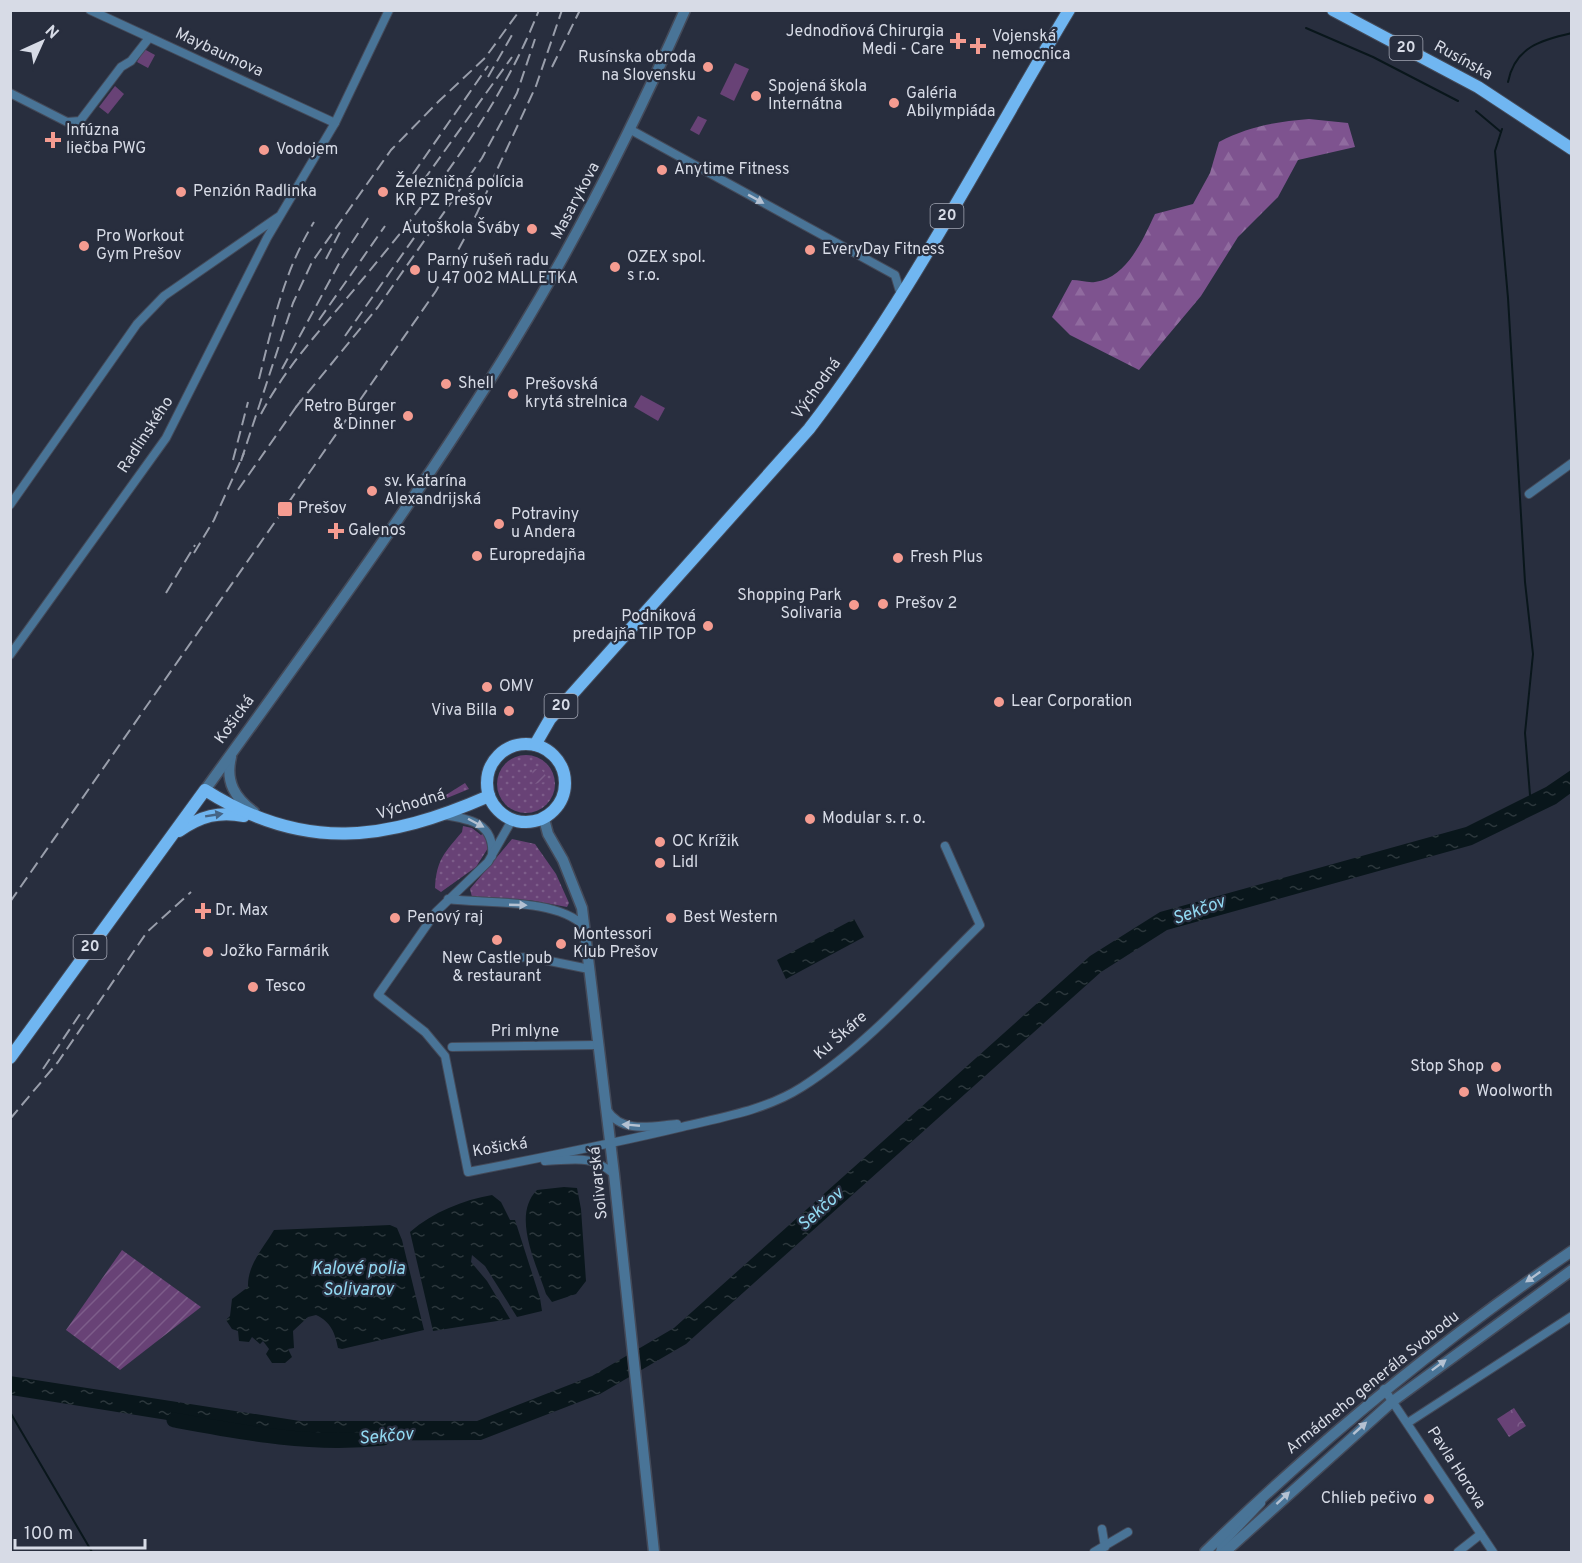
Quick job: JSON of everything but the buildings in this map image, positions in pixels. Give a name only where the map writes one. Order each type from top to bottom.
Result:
[{"type":"main road","name":"Východná","points":[[535,745],[550,719],[809,429],[840,388],[901,295],[1069,10]]},
{"type":"main road","name":"Rusínska","points":[[1333,10],[1478,87],[1572,149]]},
{"type":"main road","points":[[535,745],[556,758],[566,781],[561,803],[544,819],[523,822],[512,820],[502,814],[489,796],[488,778],[494,761],[513,747],[535,745]]},
{"type":"main road","name":"Východná","points":[[205,790],[263,819],[317,833],[352,835],[387,831],[489,796]]},
{"type":"main road","name":"Košická","points":[[10,1058],[205,790]]},
{"type":"main road","points":[[170,837],[194,821],[208,815],[228,813],[263,819]]},
{"type":"street","name":"Maybaumova","points":[[90,10],[335,123]]},
{"type":"street","name":"Radlinského","points":[[10,655],[166,438],[198,379],[240,290],[335,123],[389,10]]},
{"type":"street","name":"Masarykova","points":[[479,398],[535,306],[631,130],[685,10]]},
{"type":"street","points":[[10,93],[67,122],[81,121],[121,67],[131,61],[149,38]]},
{"type":"street","points":[[631,130],[895,275],[915,270]]},
{"type":"street","name":"Radlinského","points":[[10,505],[137,324],[164,296],[281,215]]},
{"type":"street","points":[[895,275],[901,295]]},
{"type":"street","name":"Košická","points":[[205,790],[380,545],[479,398]]},
{"type":"street","points":[[1528,494],[1572,463]]},
{"type":"street","points":[[233,751],[228,771],[231,785],[239,801],[263,819]]},
{"type":"street","points":[[438,814],[472,819],[481,824],[492,841],[492,856]]},
{"type":"street","name":"Solivarská","points":[[544,819],[548,834],[575,886],[584,926],[614,1174],[654,1552]]},
{"type":"street","points":[[448,899],[492,856],[512,820]]},
{"type":"street","name":"Ku Škáre","points":[[609,1143],[710,1121],[767,1105],[800,1088],[843,1058],[980,925],[945,846]]},
{"type":"street","points":[[448,899],[545,908],[573,915],[584,926]]},
{"type":"street","name":"Košická","points":[[448,899],[378,995],[432,1039],[445,1056],[468,1172],[609,1143]]},
{"type":"street","points":[[492,959],[530,957],[589,969]]},
{"type":"street","name":"Pri mlyne","points":[[452,1047],[597,1046]]},
{"type":"street","points":[[605,1104],[613,1119],[623,1125],[710,1121]]},
{"type":"street","points":[[520,1162],[591,1160],[601,1163],[614,1174]]},
{"type":"street","name":"Armádneho generála Svobodu","points":[[1206,1552],[1271,1488],[1384,1389],[1494,1304],[1572,1251]]},
{"type":"street","name":"Armádneho generála Svobodu","points":[[1225,1552],[1393,1401],[1572,1270]]},
{"type":"street","points":[[1408,1422],[1572,1316]]},
{"type":"street","name":"Pavla Horova","points":[[1384,1389],[1493,1552]]},
{"type":"street","points":[[1220,1552],[1222,1544],[1253,1514],[1271,1488]]},
{"type":"street","points":[[1102,1529],[1105,1546]]},
{"type":"street","points":[[1094,1552],[1128,1532]]},
{"type":"street","points":[[1458,1552],[1481,1534]]},
{"type":"street","points":[[1232,1552],[1240,1538]]},
{"type":"street","points":[[1206,1552],[1214,1552]]},
{"type":"green space","points":[[144,49],[155,55],[148,68],[137,62]]},
{"type":"green space","points":[[735,63],[749,69],[734,101],[720,94]]},
{"type":"green space","points":[[115,86],[124,94],[108,114],[99,107]]},
{"type":"green space","points":[[698,116],[707,120],[699,135],[690,130]]},
{"type":"green space","points":[[1309,119],[1348,123],[1355,147],[1298,160],[1278,197],[1238,237],[1201,296],[1139,370],[1070,335],[1052,317],[1072,280],[1095,282],[1116,273],[1132,256],[1155,214],[1193,204],[1210,173],[1219,142],[1241,132],[1263,126]]},
{"type":"green space","points":[[641,395],[665,408],[658,421],[634,407]]},
{"type":"green space","points":[[526,755],[537,757],[547,763],[553,773],[555,784],[553,795],[547,805],[537,811],[526,813],[515,811],[505,805],[499,795],[497,784],[499,773],[505,763],[515,757]]},
{"type":"green space","points":[[532,769],[541,769],[546,776],[545,782],[534,784]]},
{"type":"green space","points":[[465,783],[469,789],[430,805]]},
{"type":"green space","points":[[463,826],[472,828],[481,835],[484,833],[488,848],[476,867],[441,892],[435,888],[437,870],[446,851],[462,832]]},
{"type":"green space","points":[[512,839],[535,844],[556,874],[569,903],[567,907],[529,900],[482,900],[472,897],[470,889]]},
{"type":"green space","points":[[122,1250],[201,1307],[120,1370],[66,1330]]},
{"type":"green space","points":[[1514,1408],[1526,1426],[1509,1437],[1497,1419]]},
{"type":"water","points":[[1571,770],[1571,793],[1556,804],[1472,845],[1167,930],[1101,972],[686,1344],[600,1394],[481,1440],[299,1441],[11,1395],[10,1376],[300,1421],[477,1421],[592,1376],[674,1328],[1090,956],[1160,912],[1466,827],[1546,787]]},
{"type":"water","points":[[854,919],[864,937],[786,979],[777,960]]},
{"type":"water","points":[[577,1188],[581,1209],[586,1281],[576,1294],[552,1302],[546,1294],[532,1255],[526,1227],[526,1213],[537,1190]]},
{"type":"water","name":"Kalové polia Solivarov","points":[[492,1195],[501,1202],[510,1220],[515,1220],[542,1311],[517,1317],[485,1266],[472,1255],[471,1262],[487,1281],[510,1319],[433,1331],[410,1232],[428,1218],[449,1208]]},
{"type":"water","name":"Kalové polia Solivarov","points":[[390,1225],[397,1228],[402,1240],[424,1330],[342,1349],[338,1348],[329,1325],[316,1315],[308,1317],[293,1331],[294,1348],[288,1349],[292,1357],[285,1363],[272,1363],[266,1354],[269,1349],[263,1341],[260,1344],[252,1337],[249,1342],[239,1341],[238,1331],[232,1329],[226,1320],[230,1316],[232,1299],[248,1287],[253,1264],[274,1230]]},
{"type":"waterway","points":[[1306,28],[1373,57],[1458,101]]},
{"type":"waterway","points":[[1508,82],[1511,70],[1523,53],[1540,42],[1572,33]]},
{"type":"waterway","points":[[1476,111],[1501,132]]},
{"type":"waterway","points":[[1502,129],[1495,151],[1508,298],[1525,582],[1533,654],[1525,733],[1530,795]]},
{"type":"waterway","points":[[10,1412],[92,1552]]},
{"type":"waterway","name":"Sekčov","points":[[174,1420],[278,1437],[330,1440],[383,1438]]},
{"type":"railway","points":[[241,461],[293,303],[312,262],[391,150],[485,58],[520,10]]},
{"type":"railway","points":[[261,414],[295,361],[413,217],[461,152],[504,83],[539,10]]},
{"type":"railway","points":[[10,902],[436,291],[470,228],[536,86],[562,10]]},
{"type":"railway","points":[[552,67],[580,10]]},
{"type":"railway","points":[[488,77],[512,35]]},
{"type":"railway","points":[[296,407],[378,307],[482,158],[517,93],[535,39]]},
{"type":"railway","points":[[423,181],[512,57]]},
{"type":"railway","points":[[413,174],[488,66]]},
{"type":"railway","points":[[282,369],[342,258],[370,215]]},
{"type":"railway","points":[[259,379],[287,278],[314,222]]},
{"type":"railway","points":[[319,320],[385,226]]},
{"type":"railway","points":[[326,259],[340,232]]},
{"type":"railway","points":[[345,336],[416,235]]},
{"type":"railway","points":[[238,490],[301,400]]},
{"type":"railway","points":[[233,460],[248,402]]},
{"type":"railway","points":[[194,553],[214,520],[244,453]]},
{"type":"railway","points":[[166,593],[195,545]]},
{"type":"railway","points":[[10,1119],[58,1062],[147,932],[191,892]]},
{"type":"railway","points":[[43,1069],[80,1014]]},
{"type":"place","name":"Jednodňová Chirurgia Medi - Care","points":[[958,41]]},
{"type":"place","name":"Vojenská nemocnica","points":[[978,46]]},
{"type":"place","name":"Rusínska obroda na Slovensku","points":[[708,67]]},
{"type":"place","name":"Spojená škola Internátna","points":[[756,96]]},
{"type":"place","name":"Galéria Abilympiáda","points":[[894,103]]},
{"type":"place","name":"Infúzna liečba PWG","points":[[53,140]]},
{"type":"place","name":"Vodojem","points":[[264,150]]},
{"type":"place","name":"Anytime Fitness","points":[[662,170]]},
{"type":"place","name":"Penzión Radlinka","points":[[181,192]]},
{"type":"place","name":"Železničná polícia KR PZ Prešov","points":[[383,192]]},
{"type":"place","name":"Autoškola Šváby","points":[[532,229]]},
{"type":"place","name":"Pro Workout Gym Prešov","points":[[84,246]]},
{"type":"place","name":"EveryDay Fitness","points":[[810,250]]},
{"type":"place","name":"OZEX spol. s r.o.","points":[[615,267]]},
{"type":"place","name":"Parný rušeň radu U 47 002 MALLETKA","points":[[415,270]]},
{"type":"place","name":"Shell","points":[[446,384]]},
{"type":"place","name":"Prešovská krytá strelnica","points":[[513,394]]},
{"type":"place","name":"Retro Burger & Dinner","points":[[408,416]]},
{"type":"place","name":"sv. Katarína Alexandrijská","points":[[372,491]]},
{"type":"place","name":"Prešov","points":[[285,509]]},
{"type":"place","name":"Potraviny u Andera","points":[[499,524]]},
{"type":"place","name":"Galenos","points":[[336,531]]},
{"type":"place","name":"Europredajňa","points":[[477,556]]},
{"type":"place","name":"Fresh Plus","points":[[898,558]]},
{"type":"place","name":"Prešov 2","points":[[883,604]]},
{"type":"place","name":"Shopping Park Solivaria","points":[[854,605]]},
{"type":"place","name":"Podniková predajňa TIP TOP","points":[[708,626]]},
{"type":"place","name":"OMV","points":[[487,687]]},
{"type":"place","name":"Lear Corporation","points":[[999,702]]},
{"type":"place","name":"Viva Billa","points":[[509,711]]},
{"type":"place","name":"Modular s. r. o.","points":[[810,819]]},
{"type":"place","name":"OC Krížik","points":[[660,842]]},
{"type":"place","name":"Lidl","points":[[660,863]]},
{"type":"place","name":"Dr. Max","points":[[203,911]]},
{"type":"place","name":"Penový raj","points":[[395,918]]},
{"type":"place","name":"Best Western","points":[[671,918]]},
{"type":"place","name":"New Castle pub & restaurant","points":[[497,940]]},
{"type":"place","name":"Montessori Klub Prešov","points":[[561,944]]},
{"type":"place","name":"Jožko Farmárik","points":[[208,952]]},
{"type":"place","name":"Tesco","points":[[253,987]]},
{"type":"place","name":"Stop Shop","points":[[1496,1067]]},
{"type":"place","name":"Woolworth","points":[[1464,1092]]},
{"type":"place","name":"Chlieb pečivo","points":[[1429,1499]]}]
